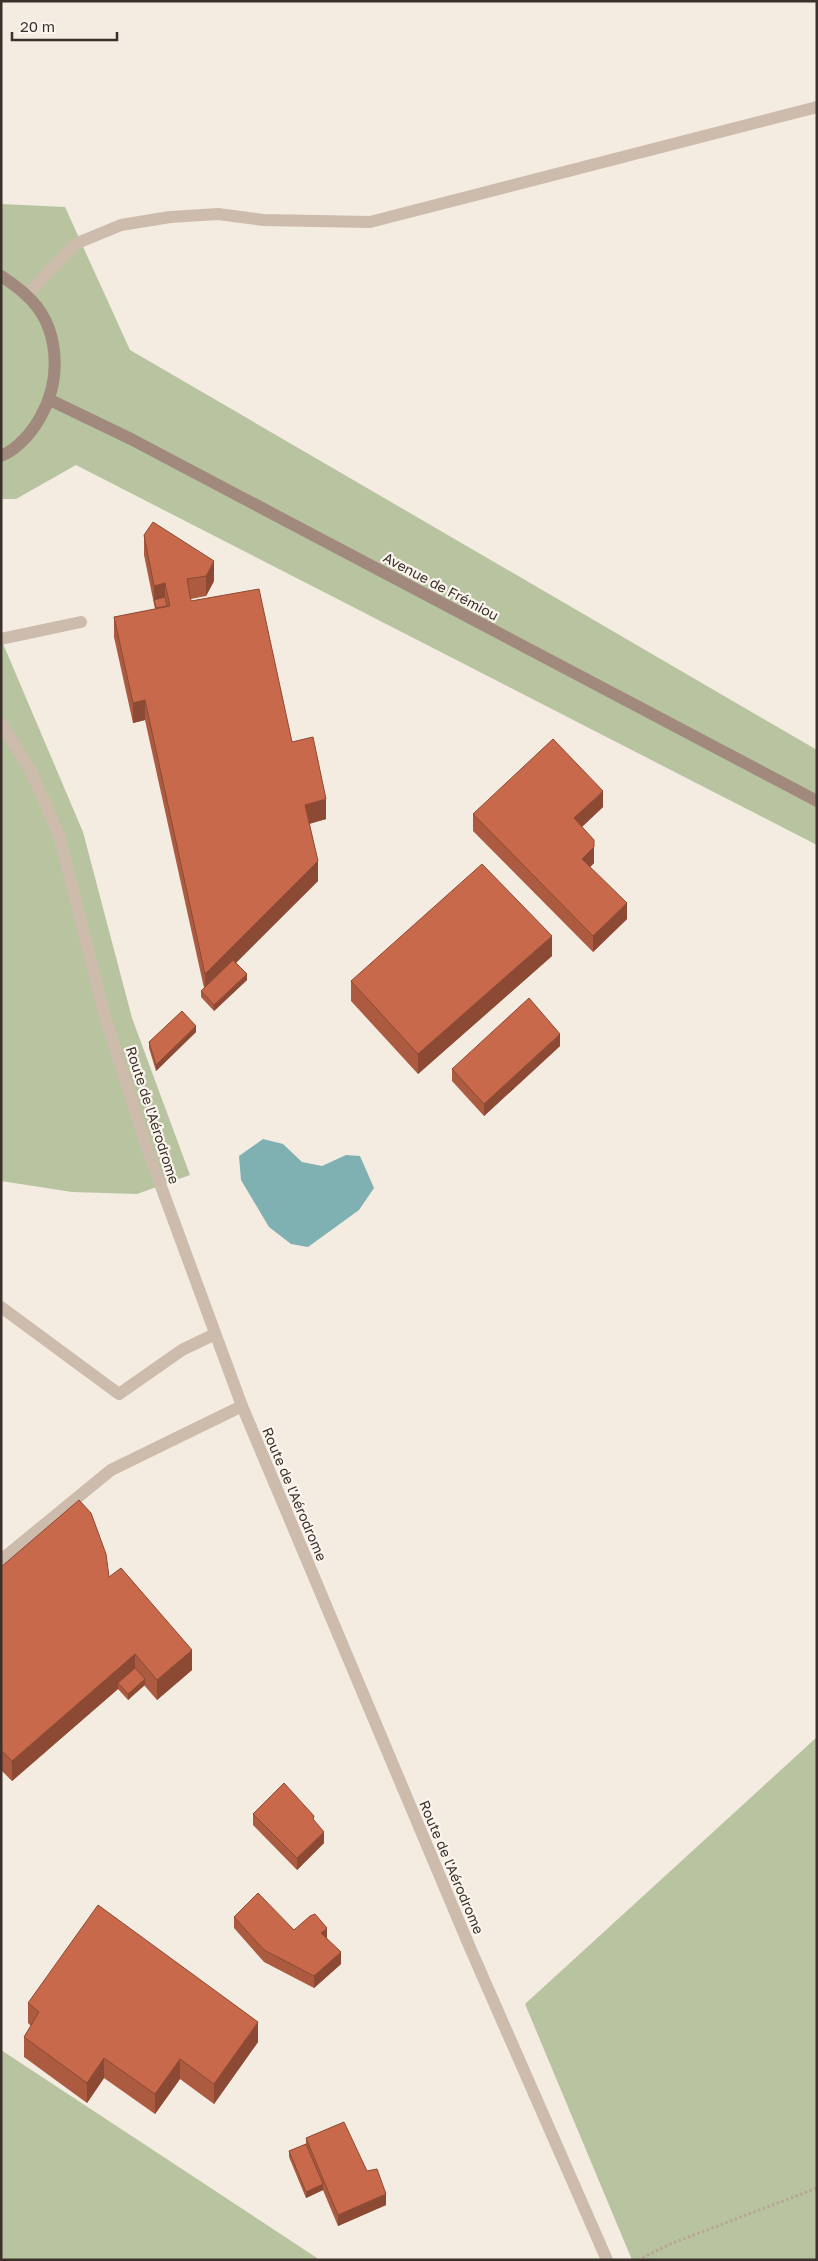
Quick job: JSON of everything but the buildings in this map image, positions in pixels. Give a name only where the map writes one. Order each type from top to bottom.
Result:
[{"type":"main road","points":[[1,276],[27,295],[44,318],[53,344],[55,372],[50,400],[33,430],[8,453],[1,456]]},
{"type":"main road","name":"Avenue de Frémiou","points":[[50,400],[132,439],[817,801]]},
{"type":"street","points":[[27,295],[75,244],[122,225],[170,217],[218,214],[263,220],[370,222],[817,107]]},
{"type":"street","points":[[1,639],[81,622]]},
{"type":"street","name":"Route de l'Aérodrome","points":[[1,723],[32,773],[59,835],[105,1017],[148,1151],[242,1406],[456,1914],[607,2260]]},
{"type":"street","points":[[1,1307],[119,1394],[182,1350],[215,1334]]},
{"type":"street","points":[[1,1560],[111,1470],[242,1406]]},
{"type":"path","points":[[638,2260],[670,2244],[817,2188]]},
{"type":"green space","points":[[1,204],[65,207],[130,350],[817,750],[817,845],[76,465],[16,499],[1,499]]},
{"type":"green space","points":[[1,639],[83,832],[132,1018],[190,1175],[137,1194],[72,1192],[1,1181]]},
{"type":"green space","points":[[817,1737],[817,2260],[632,2260],[525,2004]]},
{"type":"green space","points":[[1,2050],[320,2260],[1,2260]]},
{"type":"water","points":[[263,1139],[283,1144],[302,1162],[322,1166],[346,1155],[360,1156],[374,1188],[359,1210],[308,1247],[291,1244],[269,1227],[241,1180],[239,1156]]}]
